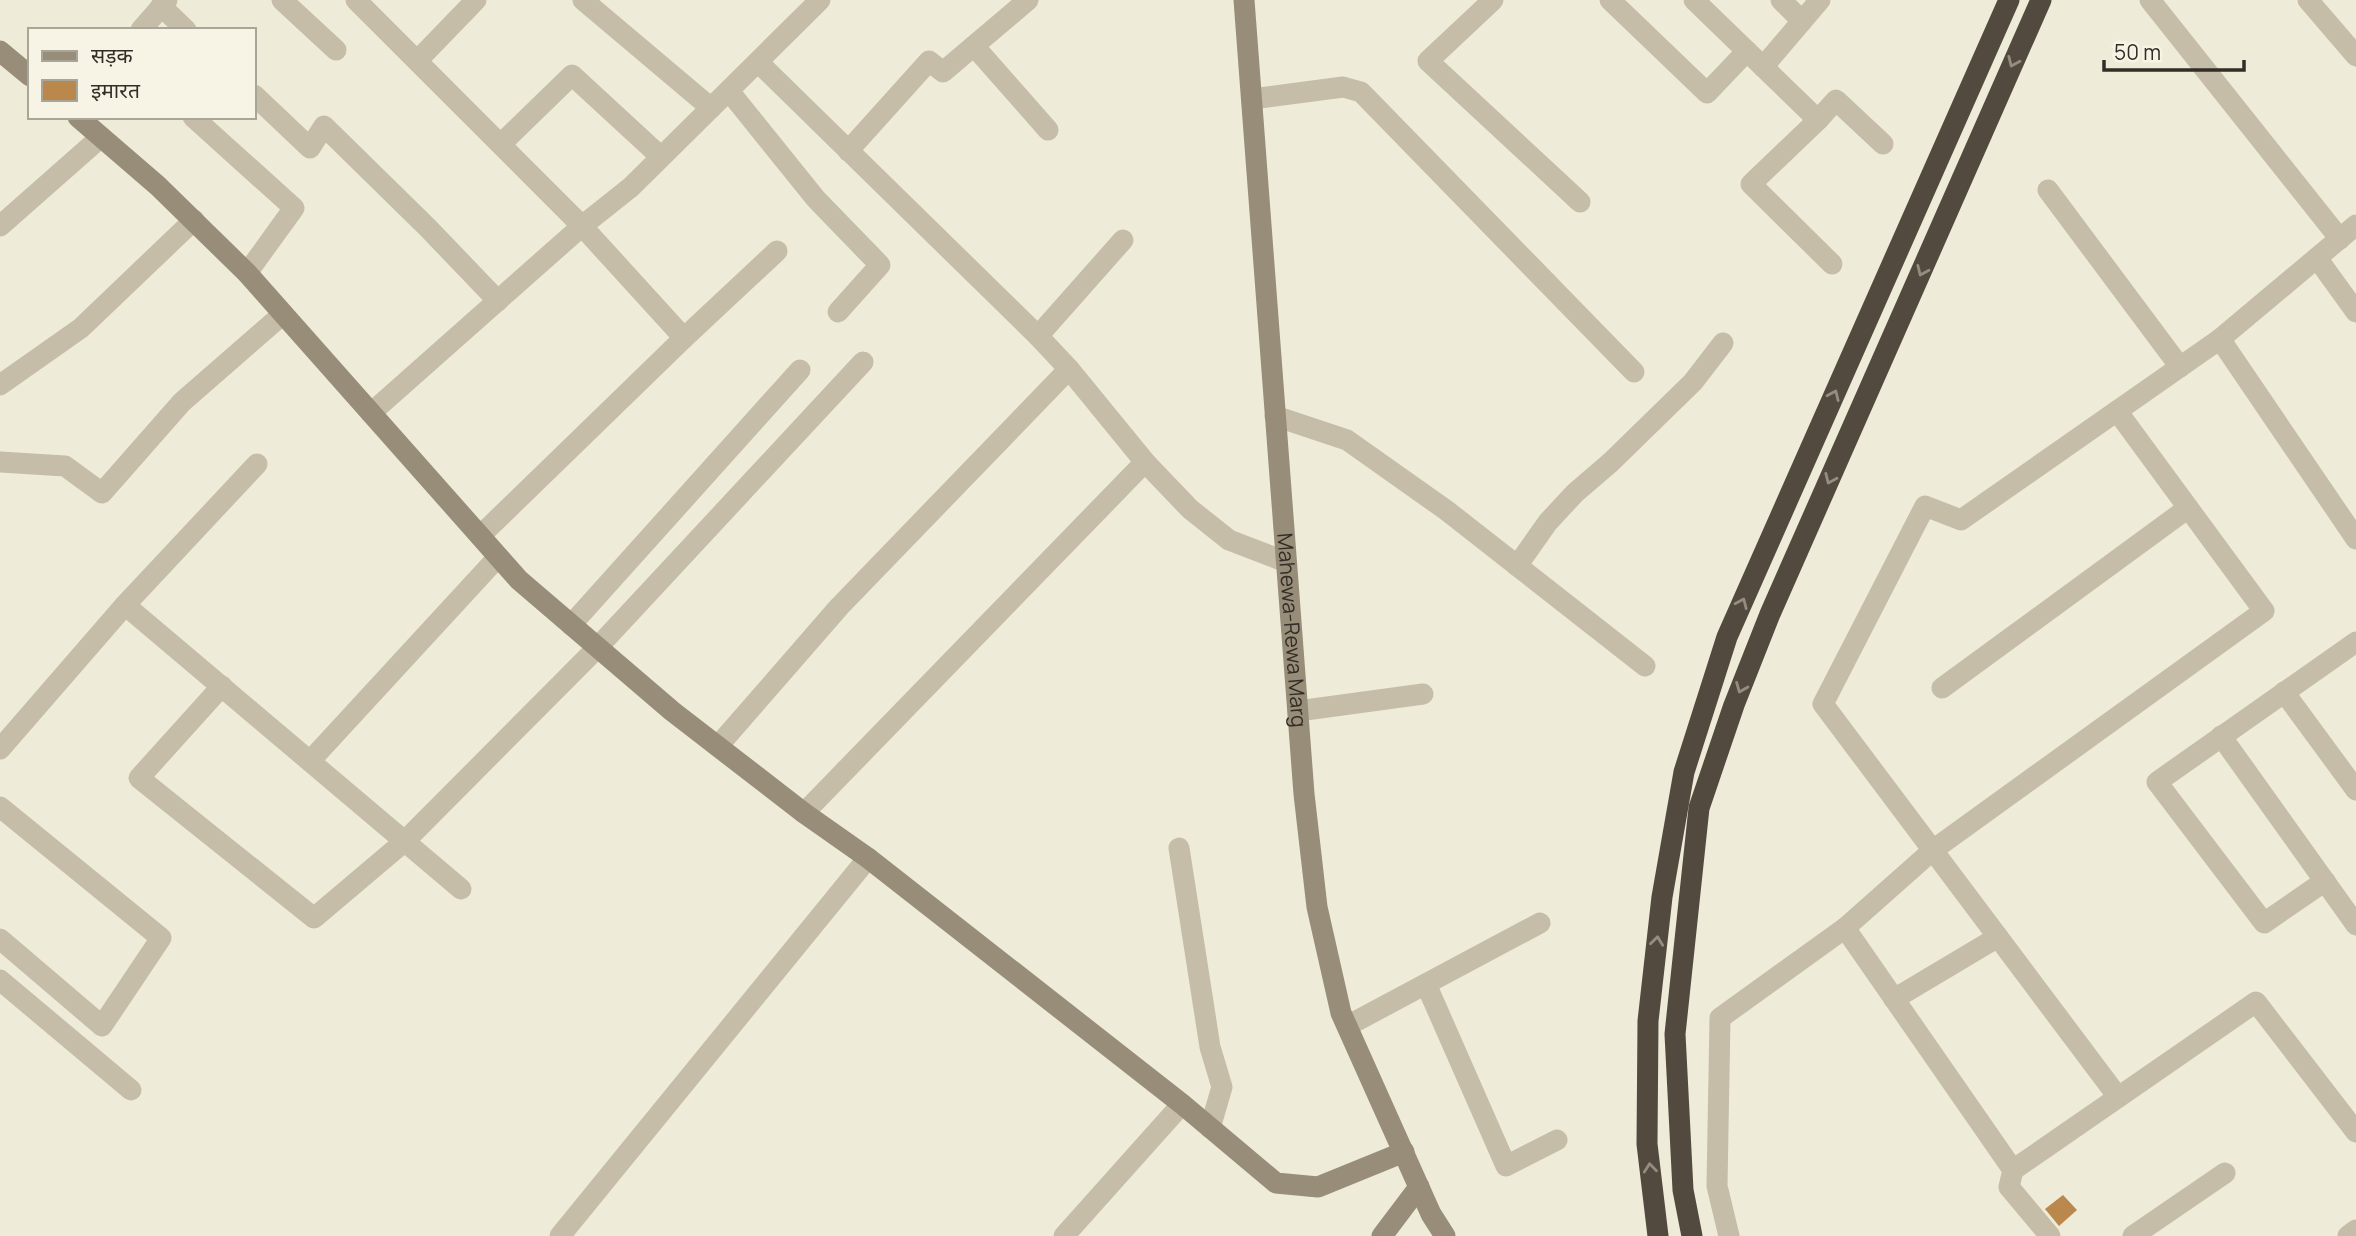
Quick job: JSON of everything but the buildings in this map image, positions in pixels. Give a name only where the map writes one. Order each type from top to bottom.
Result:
[{"type":"highway","points":[[1658,1236],[1647,1144],[1648,1021],[1662,897],[1684,772],[1727,637],[2009,0]]},
{"type":"highway","points":[[1692,1236],[1683,1190],[1675,1034],[1699,808],[1734,705],[1770,614],[2041,0]]},
{"type":"street","points":[[282,0],[336,50]]},
{"type":"street","points":[[356,0],[582,226],[684,338]]},
{"type":"street","points":[[418,60],[476,0]]},
{"type":"street","points":[[583,0],[711,108]]},
{"type":"street","points":[[371,413],[582,226],[631,187],[820,0]]},
{"type":"street","points":[[848,151],[929,61],[943,72],[1028,0]]},
{"type":"street","name":"Mahewa-Rewa Marg","points":[[1244,0],[1304,794],[1317,907],[1341,1013],[1431,1214],[1445,1236]]},
{"type":"street","points":[[1493,0],[1429,61],[1580,202]]},
{"type":"street","points":[[1610,0],[1707,93],[1747,51]]},
{"type":"street","points":[[1694,0],[1818,120]]},
{"type":"street","points":[[1781,0],[1802,21]]},
{"type":"street","points":[[1763,67],[1820,0]]},
{"type":"street","points":[[2118,1097],[1823,704],[1924,506],[1961,520],[2220,339],[2348,232],[2150,0]]},
{"type":"street","points":[[2308,0],[2356,56]]},
{"type":"street","points":[[143,28],[164,3],[184,28]]},
{"type":"street","points":[[974,46],[1048,130]]},
{"type":"street","points":[[0,51],[28,74]]},
{"type":"street","points":[[758,62],[1038,336],[1069,369],[1145,462],[1189,509],[1229,540],[1286,562]]},
{"type":"street","points":[[501,145],[572,75],[661,157]]},
{"type":"street","points":[[1252,99],[1343,87],[1361,92],[1634,372]]},
{"type":"street","points":[[729,91],[816,199],[880,265],[838,312]]},
{"type":"street","points":[[256,97],[310,148],[324,126],[498,301]]},
{"type":"street","points":[[1832,264],[1751,184],[1836,100],[1884,144]]},
{"type":"street","points":[[80,119],[194,220],[247,272],[519,580],[597,648],[718,746],[804,813],[868,858],[1182,1104],[1276,1183],[1318,1187],[1404,1152]]},
{"type":"street","points":[[195,119],[293,208],[247,272]]},
{"type":"street","points":[[0,226],[101,137]]},
{"type":"street","points":[[2048,190],[2180,367]]},
{"type":"street","points":[[0,385],[81,328],[194,220]]},
{"type":"street","points":[[1038,336],[1123,240]]},
{"type":"street","points":[[480,536],[777,251]]},
{"type":"street","points":[[2317,258],[2356,312]]},
{"type":"street","points":[[0,462],[65,466],[102,493],[182,402],[283,314]]},
{"type":"street","points":[[2220,339],[2356,539]]},
{"type":"street","points":[[1517,566],[1548,522],[1575,493],[1693,382],[1723,343]]},
{"type":"street","points":[[222,686],[139,778],[314,918],[405,841],[597,648],[863,362]]},
{"type":"street","points":[[718,746],[839,607],[1069,369]]},
{"type":"street","points":[[571,625],[800,370]]},
{"type":"street","points":[[1729,1236],[1717,1186],[1720,1018],[1845,928],[1933,850],[2264,611],[2117,411]]},
{"type":"street","points":[[1275,415],[1348,440],[1447,510],[1645,666]]},
{"type":"street","points":[[804,813],[1145,462]]},
{"type":"street","points":[[0,748],[125,605],[257,464]]},
{"type":"street","points":[[1942,688],[2188,508]]},
{"type":"street","points":[[310,761],[498,557]]},
{"type":"street","points":[[125,605],[461,889]]},
{"type":"street","points":[[2325,881],[2264,923],[2157,782],[2356,642]]},
{"type":"street","points":[[2284,692],[2356,789]]},
{"type":"street","points":[[1298,711],[1423,694]]},
{"type":"street","points":[[2221,736],[2356,925]]},
{"type":"street","points":[[0,807],[161,938],[102,1026],[0,939]]},
{"type":"street","points":[[1179,848],[1210,1047],[1222,1087],[1210,1128]]},
{"type":"street","points":[[560,1236],[868,858]]},
{"type":"street","points":[[1347,1026],[1540,923]]},
{"type":"street","points":[[1845,928],[2012,1170],[2009,1187],[2050,1236]]},
{"type":"street","points":[[1894,999],[1998,937]]},
{"type":"street","points":[[0,980],[131,1090]]},
{"type":"street","points":[[1426,984],[1506,1166],[1557,1140]]},
{"type":"street","points":[[2012,1170],[2256,1002],[2356,1132]]},
{"type":"street","points":[[1064,1236],[1182,1104]]},
{"type":"street","points":[[2133,1236],[2225,1173]]},
{"type":"street","points":[[1382,1236],[1419,1187]]},
{"type":"street","points":[[2348,1236],[2356,1230]]}]
